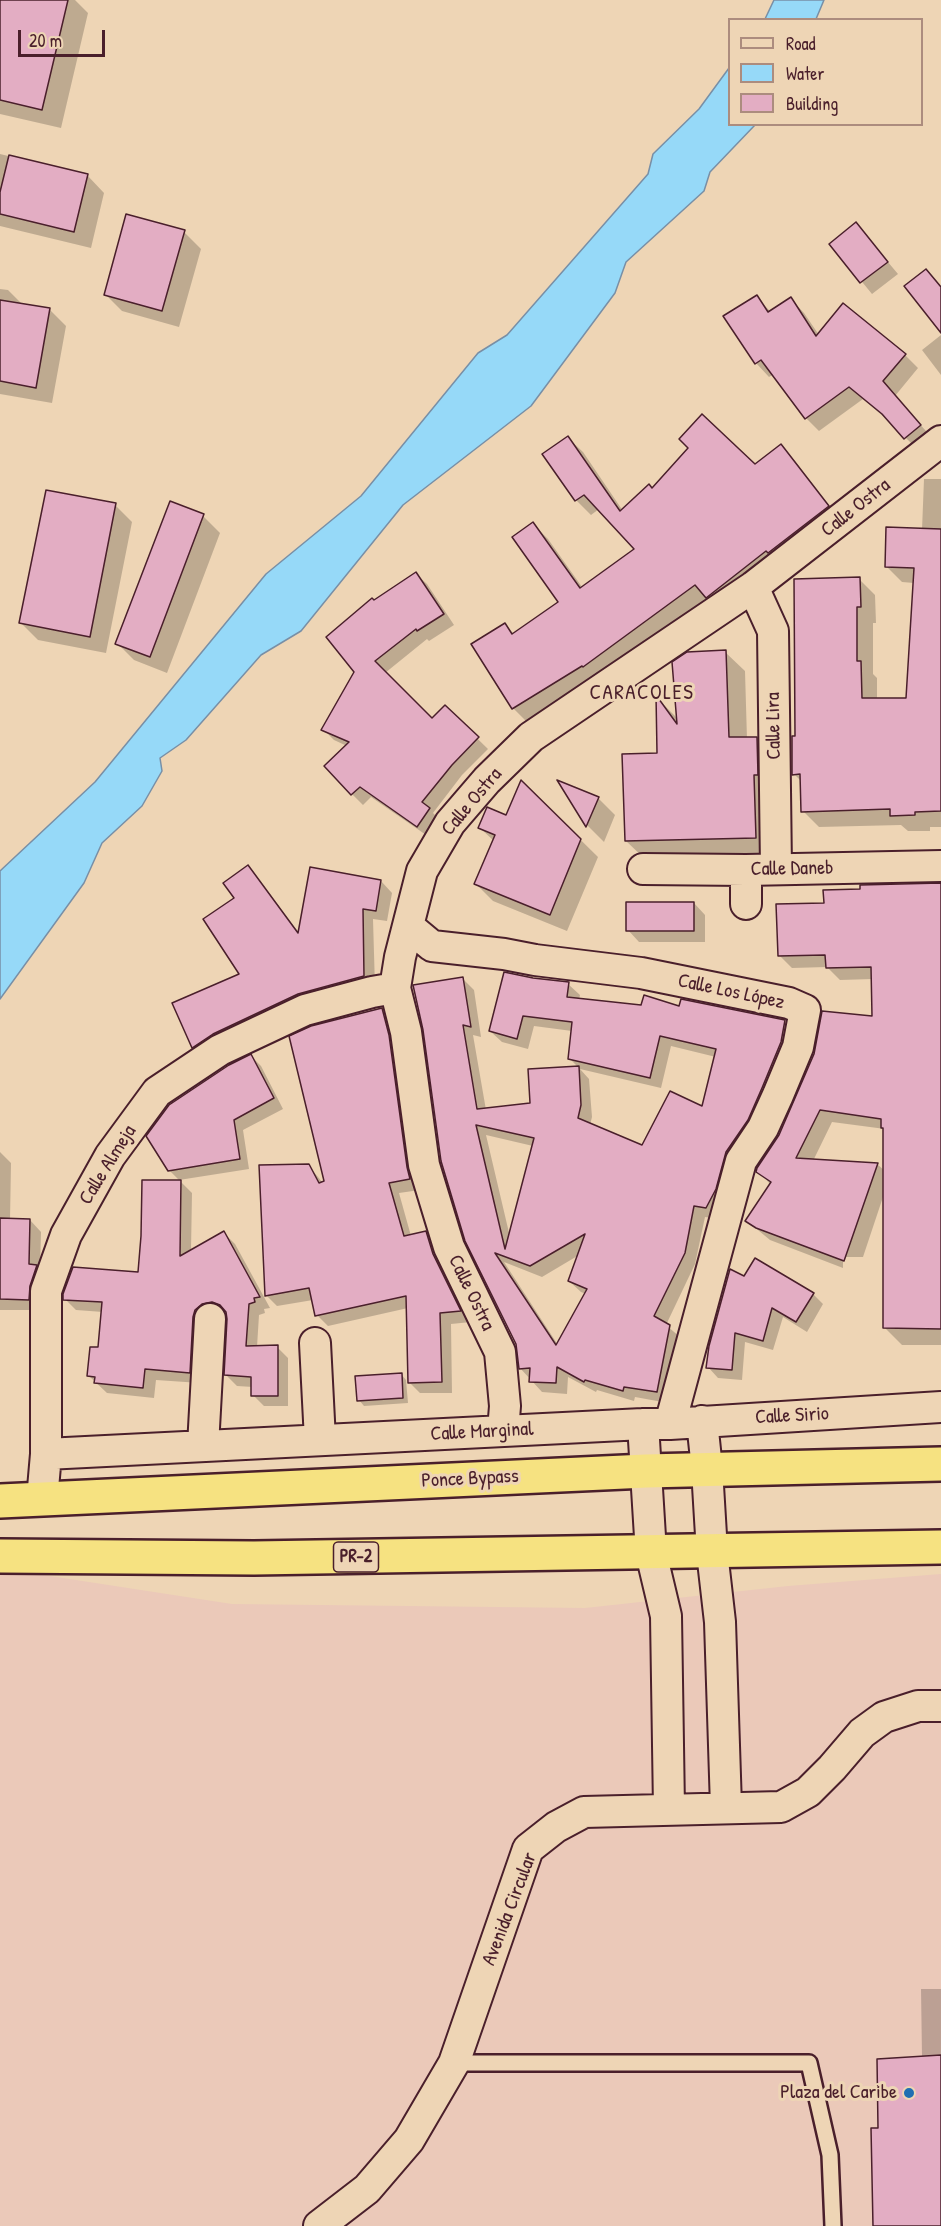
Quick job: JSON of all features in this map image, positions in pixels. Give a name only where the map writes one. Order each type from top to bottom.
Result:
[{"type":"highway","name":"Ponce Bypass","points":[[0,1501],[646,1471],[941,1464]]},
{"type":"highway","name":"PR-2","points":[[0,1556],[254,1558],[941,1547]]},
{"type":"street","name":"Calle Ostra","points":[[504,1431],[505,1406],[500,1352],[449,1247],[424,1165],[406,1032],[395,988],[400,957],[422,871],[450,823],[487,780],[531,737],[753,586],[941,441]]},
{"type":"street","name":"Calle Lira","points":[[753,586],[773,631],[776,869]]},
{"type":"street","name":"Calle Daneb","points":[[643,869],[746,870],[941,866]]},
{"type":"street","points":[[746,870],[746,904]]},
{"type":"street","name":"Calle Los López","points":[[408,926],[432,946],[641,973],[789,1003],[805,1010],[798,1047],[778,1095],[763,1128],[741,1161],[657,1424]]},
{"type":"street","name":"Calle Almeja","points":[[42,1500],[46,1454],[46,1291],[66,1235],[110,1156],[157,1092],[220,1050],[305,1010],[395,988]]},
{"type":"street","points":[[203,1446],[210,1318]]},
{"type":"street","points":[[315,1343],[320,1440]]},
{"type":"street","name":"Calle Sirio","points":[[657,1424],[941,1407]]},
{"type":"street","points":[[702,1421],[720,1622],[726,1807]]},
{"type":"street","points":[[657,1424],[646,1471],[651,1553],[666,1616],[669,1809]]},
{"type":"street","name":"Calle Marginal","points":[[46,1454],[657,1424]]},
{"type":"street","name":"Avenida Circular","points":[[319,2226],[367,2189],[391,2161],[408,2140],[454,2063],[528,1849],[556,1827],[584,1812],[781,1807],[808,1792],[862,1733],[884,1717],[918,1706],[941,1706]]},
{"type":"lane","points":[[454,2063],[809,2063],[830,2155],[833,2226]]},
{"type":"shaded area","name":"Plaza del Caribe","points":[[0,1572],[24,1572],[232,1604],[585,1608],[788,1586],[941,1574],[941,2226],[0,2226]]},
{"type":"water","points":[[774,0],[824,0],[816,18],[765,18]]},
{"type":"water","points":[[728,69],[728,126],[754,126],[710,172],[704,191],[626,262],[615,293],[531,406],[403,505],[301,631],[261,655],[186,740],[160,758],[162,771],[142,806],[102,843],[84,883],[0,999],[0,871],[95,782],[266,574],[361,496],[478,353],[507,335],[648,174],[653,154],[699,109]]},
{"type":"building","points":[[0,0],[68,0],[42,110],[0,100]]},
{"type":"building","points":[[9,155],[88,174],[74,232],[0,214],[0,192]]},
{"type":"building","points":[[126,214],[185,230],[162,311],[104,295]]},
{"type":"building","points":[[856,222],[888,262],[860,283],[829,244]]},
{"type":"building","points":[[926,269],[941,287],[941,333],[904,286]]},
{"type":"building","points":[[757,295],[768,312],[791,297],[816,336],[843,303],[906,354],[883,381],[921,425],[904,439],[882,414],[849,387],[805,419],[761,360],[755,364],[723,316]]},
{"type":"building","points":[[0,300],[50,308],[36,388],[0,381]]},
{"type":"building","points":[[702,414],[755,464],[781,444],[829,506],[706,598],[695,585],[583,667],[512,709],[471,644],[505,623],[512,634],[558,602],[512,537],[533,522],[580,588],[634,549],[584,495],[575,501],[542,454],[568,436],[620,511],[649,484],[652,488],[688,448],[679,439]]},
{"type":"building","points":[[46,490],[116,503],[90,637],[19,623]]},
{"type":"building","points":[[170,501],[204,514],[150,657],[115,644]]},
{"type":"building","points":[[886,527],[941,529],[941,811],[890,816],[890,809],[801,812],[800,774],[792,775],[792,736],[795,736],[794,579],[860,577],[861,607],[857,607],[857,661],[861,661],[862,698],[906,698],[914,568],[885,567]]},
{"type":"building","points":[[416,572],[444,614],[417,631],[416,629],[375,661],[432,718],[445,705],[479,737],[452,765],[422,802],[430,808],[417,827],[360,787],[351,795],[324,766],[349,742],[321,730],[354,672],[326,637],[372,598],[374,600]]},
{"type":"building","points":[[726,650],[729,737],[757,737],[758,775],[754,775],[756,838],[625,841],[622,754],[657,753],[656,695],[677,724],[672,662],[687,652]]},
{"type":"building","points":[[521,780],[581,839],[550,915],[474,884],[495,835],[478,828],[487,807],[506,815]]},
{"type":"building","points":[[557,780],[599,797],[586,827]]},
{"type":"building","points":[[248,865],[298,933],[310,867],[381,880],[376,911],[363,909],[364,976],[298,994],[213,1034],[192,1048],[172,1003],[239,974],[203,919],[234,898],[223,883]]},
{"type":"building","points":[[941,883],[941,1329],[883,1328],[883,1128],[881,1128],[881,1119],[820,1110],[796,1158],[878,1163],[844,1261],[756,1228],[745,1221],[771,1182],[756,1172],[757,1168],[779,1135],[814,1054],[822,1011],[872,1016],[871,967],[826,968],[825,955],[778,956],[776,904],[824,903],[823,890],[860,889],[860,885]]},
{"type":"building","points":[[626,902],[694,902],[694,931],[626,931]]},
{"type":"building","points":[[504,972],[569,982],[567,997],[641,1005],[644,995],[679,1006],[681,999],[785,1020],[781,1042],[748,1120],[726,1152],[716,1189],[706,1208],[694,1206],[685,1253],[654,1316],[670,1325],[657,1392],[624,1387],[623,1391],[585,1380],[584,1382],[557,1367],[556,1383],[529,1382],[530,1368],[519,1369],[516,1344],[465,1241],[441,1161],[423,1030],[413,985],[463,977],[471,1027],[463,1025],[477,1109],[530,1103],[528,1069],[579,1066],[581,1105],[578,1118],[642,1145],[670,1091],[702,1106],[716,1049],[660,1036],[650,1078],[568,1059],[572,1022],[523,1016],[517,1039],[489,1031]],"holes":[[[476,1125],[534,1138],[505,1249]],[[585,1234],[568,1281],[587,1289],[556,1345],[495,1253],[530,1266]]]},
{"type":"building","points":[[382,1008],[389,1035],[410,1179],[389,1183],[404,1236],[426,1231],[433,1254],[461,1311],[440,1313],[442,1382],[408,1383],[406,1296],[315,1316],[309,1288],[265,1296],[259,1165],[309,1164],[319,1183],[324,1181],[289,1036],[311,1026]]},
{"type":"building","points":[[251,1054],[274,1098],[234,1120],[240,1159],[168,1171],[146,1136],[169,1105],[229,1065]]},
{"type":"building","points":[[142,1180],[181,1180],[180,1256],[224,1231],[260,1297],[254,1298],[255,1302],[249,1304],[246,1346],[278,1345],[278,1396],[251,1396],[251,1377],[224,1375],[226,1312],[220,1305],[212,1302],[202,1304],[195,1310],[190,1373],[145,1369],[143,1388],[94,1383],[95,1377],[87,1376],[90,1347],[98,1347],[102,1302],[63,1300],[63,1294],[73,1267],[138,1272]]},
{"type":"building","points":[[0,1218],[30,1219],[29,1264],[37,1265],[30,1286],[29,1300],[0,1299]]},
{"type":"building","points":[[755,1258],[814,1293],[796,1322],[772,1308],[763,1341],[735,1333],[732,1370],[706,1368],[709,1346],[730,1269],[744,1276]]},
{"type":"building","points":[[402,1373],[403,1398],[357,1401],[355,1376]]},
{"type":"building","name":"Plaza del Caribe","points":[[941,2055],[941,2226],[873,2226],[871,2128],[878,2128],[877,2059]]},
{"type":"place","name":"Plaza del Caribe","points":[[909,2093]]},
{"type":"district","name":"CARACOLES","points":[[642,693]]}]
